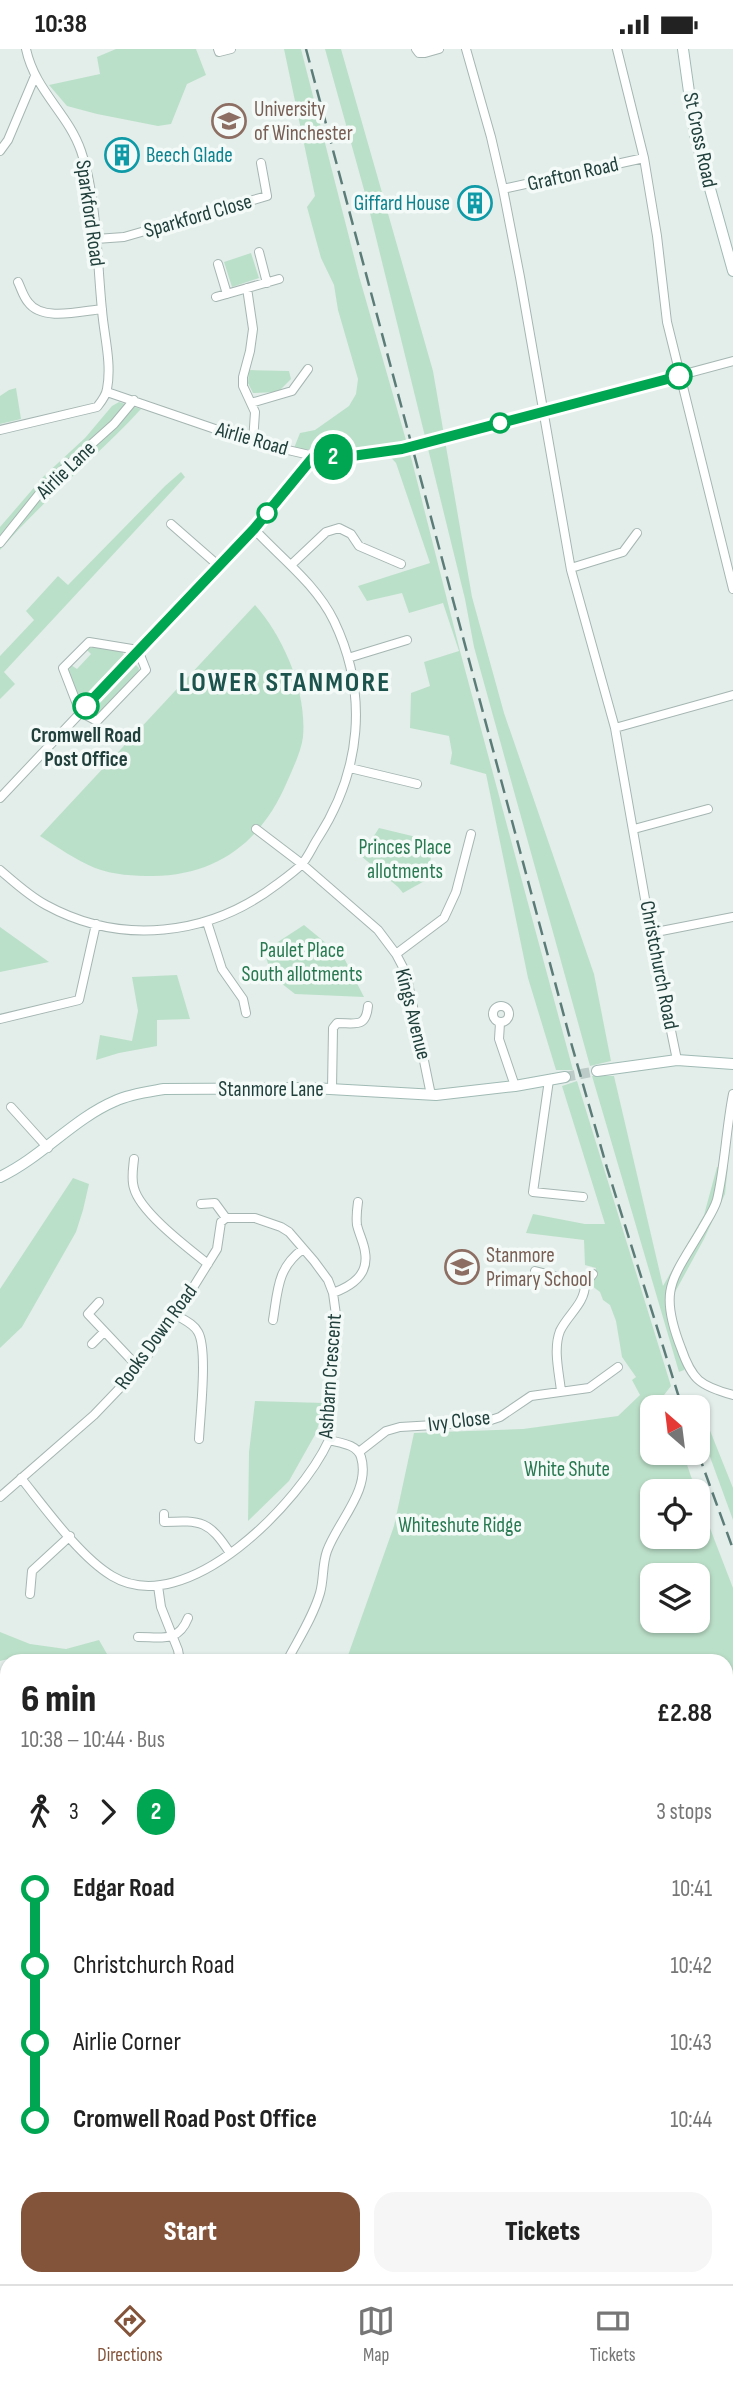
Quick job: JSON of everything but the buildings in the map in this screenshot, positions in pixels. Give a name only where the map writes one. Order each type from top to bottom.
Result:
[{"type":"street","name":"Sparkford Road","points":[[26,49],[49,100],[70,127],[82,152],[96,239],[109,369],[107,392]]},
{"type":"street","points":[[218,49],[219,52],[231,49]]},
{"type":"street","points":[[416,49],[419,53],[439,49]]},
{"type":"street","name":"Christchurch Road","points":[[466,49],[503,189],[571,568],[615,728],[651,933],[677,1060]]},
{"type":"street","points":[[617,49],[644,158],[667,322],[733,589]]},
{"type":"street","name":"St Cross Road","points":[[683,49],[695,135],[733,271]]},
{"type":"street","points":[[0,151],[8,140],[36,76]]},
{"type":"street","name":"Grafton Road","points":[[503,189],[644,158]]},
{"type":"street","name":"Sparkford Close","points":[[96,239],[137,233],[267,196],[261,163]]},
{"type":"street","points":[[259,252],[267,283]]},
{"type":"street","points":[[218,264],[227,294]]},
{"type":"street","points":[[216,297],[279,279]]},
{"type":"street","points":[[18,282],[28,303],[45,312],[102,309]]},
{"type":"street","points":[[247,288],[253,329],[243,386],[256,422],[253,442]]},
{"type":"street","points":[[427,443],[733,361]]},
{"type":"street","points":[[251,403],[292,391],[308,369]]},
{"type":"street","points":[[0,430],[97,407],[107,392]]},
{"type":"street","name":"Airlie Road","points":[[107,392],[253,442],[314,456],[345,457],[402,449]]},
{"type":"street","name":"Airlie Lane","points":[[0,543],[47,484],[114,424],[134,400]]},
{"type":"street","points":[[0,798],[254,529],[314,456]]},
{"type":"street","points":[[171,524],[219,566]]},
{"type":"street","points":[[291,565],[326,532],[339,528],[351,534],[359,546],[401,564]]},
{"type":"street","points":[[0,870],[44,905],[68,916],[96,925],[159,932],[207,922],[254,901],[302,864],[333,815],[350,768],[357,718],[348,658],[333,619],[307,581],[254,529]]},
{"type":"street","points":[[571,568],[623,552],[637,533]]},
{"type":"street","points":[[348,658],[407,640]]},
{"type":"street","points":[[89,642],[138,650],[146,670],[97,721],[80,712],[63,668],[89,642]]},
{"type":"street","points":[[615,728],[733,695]]},
{"type":"street","points":[[350,768],[417,784]]},
{"type":"street","points":[[634,829],[708,809]]},
{"type":"street","name":"Kings Avenue","points":[[256,829],[302,864],[378,930],[396,954],[406,974],[431,1095]]},
{"type":"street","points":[[396,954],[444,918],[456,892],[471,834]]},
{"type":"street","points":[[651,933],[733,917]]},
{"type":"street","points":[[207,922],[222,969],[243,999],[246,1013]]},
{"type":"street","points":[[0,1019],[79,1000],[96,925]]},
{"type":"street","points":[[332,1089],[334,1025],[361,1022],[367,1017],[368,1006]]},
{"type":"street","points":[[500,1023],[499,1039],[515,1086]]},
{"type":"street","points":[[597,1071],[677,1060],[733,1064]]},
{"type":"street","name":"Stanmore Lane","points":[[0,1177],[25,1164],[107,1104],[145,1092],[164,1089],[332,1089],[431,1095],[515,1086],[565,1077]]},
{"type":"street","points":[[548,1080],[533,1192],[583,1197]]},
{"type":"street","points":[[733,1094],[716,1203],[674,1277],[668,1294],[669,1312],[675,1333],[691,1373],[703,1384],[733,1395]]},
{"type":"street","points":[[11,1107],[48,1148]]},
{"type":"street","points":[[134,1159],[134,1191],[167,1231],[208,1264]]},
{"type":"street","points":[[122,1191],[134,1191]]},
{"type":"street","points":[[333,1293],[350,1287],[364,1268],[365,1252],[357,1220],[358,1202]]},
{"type":"street","points":[[201,1204],[215,1203],[226,1218]]},
{"type":"street","name":"Rooks Down Road","points":[[0,1497],[94,1415],[139,1367],[176,1315],[217,1249],[221,1222],[226,1218]]},
{"type":"street","name":"Ashbarn Crescent","points":[[21,1478],[95,1563],[114,1577],[158,1586],[197,1576],[212,1567],[284,1507],[315,1467],[329,1440],[336,1315],[333,1293],[321,1270],[289,1232],[255,1218],[226,1218]]},
{"type":"street","points":[[273,1321],[280,1279],[285,1266],[303,1249]]},
{"type":"street","points":[[534,1271],[585,1284]]},
{"type":"street","points":[[561,1391],[557,1346],[559,1336],[581,1301],[585,1284],[593,1274]]},
{"type":"street","points":[[99,1302],[88,1314],[139,1367]]},
{"type":"street","points":[[176,1315],[193,1325],[201,1339],[203,1377],[199,1439]]},
{"type":"street","points":[[92,1344],[104,1332]]},
{"type":"street","name":"Ivy Close","points":[[359,1452],[386,1431],[400,1427],[485,1422],[500,1417],[531,1396],[589,1388],[618,1367]]},
{"type":"street","points":[[190,1419],[200,1420]]},
{"type":"street","points":[[291,1654],[309,1621],[319,1595],[327,1550],[355,1498],[363,1472],[359,1452],[350,1445],[329,1440]]},
{"type":"street","points":[[164,1514],[164,1522],[197,1521],[207,1525],[216,1532],[229,1553]]},
{"type":"street","points":[[30,1594],[32,1571],[70,1536]]},
{"type":"street","points":[[158,1586],[161,1607],[179,1654]]},
{"type":"street","points":[[138,1637],[173,1637],[183,1631],[188,1618]]},
{"type":"green space","points":[[116,49],[196,49],[206,75],[187,84],[171,124],[158,126],[67,106],[49,85],[100,74],[97,57]]},
{"type":"green space","points":[[284,49],[301,49],[359,276],[412,461],[460,651],[573,1070],[556,1070],[528,978],[486,774],[450,764],[452,753],[449,736],[410,728],[411,693],[430,686],[424,662],[459,651],[443,603],[409,613],[402,593],[367,601],[358,586],[430,563],[396,463],[383,449],[330,452],[294,448],[300,433],[315,430],[349,406],[356,394],[358,379],[338,310],[334,285],[321,258],[307,207],[315,196]]},
{"type":"green space","points":[[325,49],[341,49],[433,371],[472,597],[504,713],[594,974],[611,1061],[590,1066],[474,647],[465,599],[366,197]]},
{"type":"green space","points":[[251,253],[259,278],[232,287],[224,262]]},
{"type":"green space","points":[[249,370],[289,371],[291,379],[278,392],[253,393],[248,383]]},
{"type":"green space","points":[[16,388],[21,419],[0,424],[0,396]]},
{"type":"green space","points":[[119,402],[141,409],[34,513],[0,550],[0,527],[44,476]]},
{"type":"green space","points":[[181,472],[185,477],[4,672],[15,684],[0,699],[0,656],[34,620],[26,611],[58,576],[68,585]]},
{"type":"green space","points":[[255,605],[275,633],[291,666],[301,702],[303,737],[277,803],[251,837],[235,851],[198,869],[153,876],[124,875],[95,868],[40,836]]},
{"type":"green space","points":[[96,646],[122,651],[124,655],[79,702],[68,673],[71,665],[77,669],[91,654],[86,649]]},
{"type":"green space","points":[[132,661],[139,668],[138,674],[97,717],[87,713],[86,708]]},
{"type":"green space","name":"Princes Place allotments","points":[[379,828],[433,841],[428,879],[403,893],[361,856]]},
{"type":"green space","name":"Paulet Place South allotments","points":[[304,925],[344,958],[364,997],[295,994],[272,976],[264,951]]},
{"type":"green space","points":[[0,927],[49,962],[0,972]]},
{"type":"green space","points":[[177,975],[190,1019],[157,1020],[157,1046],[96,1060],[100,1035],[132,1041],[138,1011],[132,977]]},
{"type":"green space","points":[[592,1076],[614,1076],[663,1286],[704,1215],[717,1167],[728,1166],[725,1194],[674,1294],[673,1312],[688,1356],[684,1370],[679,1372]]},
{"type":"green space","points":[[577,1081],[671,1386],[664,1395],[640,1395],[632,1380],[636,1377],[622,1357],[616,1321],[610,1305],[592,1286],[596,1268],[585,1265],[584,1240],[526,1233],[533,1214],[585,1224],[605,1224],[562,1086]]},
{"type":"green space","points":[[73,1178],[89,1184],[76,1232],[22,1327],[0,1348],[0,1289]]},
{"type":"green space","points":[[640,1395],[640,1465],[687,1465],[692,1479],[640,1479],[640,1549],[710,1549],[710,1528],[733,1588],[733,1654],[348,1654],[394,1526],[414,1433],[523,1429],[618,1416]]},
{"type":"green space","points":[[255,1401],[325,1403],[316,1433],[289,1481],[248,1521],[249,1452]]},
{"type":"green space","points":[[710,1430],[733,1488],[733,1520],[710,1457]]},
{"type":"green space","points":[[0,1632],[30,1644],[66,1649],[99,1640],[107,1654],[0,1654]]},
{"type":"tunnel","points":[[402,449],[427,443]]},
{"type":"tunnel","points":[[565,1077],[597,1071]]},
{"type":"railway","points":[[306,49],[572,1046],[678,1395]]},
{"type":"railway","points":[[702,1465],[733,1549]]},
{"type":"bus line","name":"2","points":[[86,706],[254,529],[314,456],[382,454],[679,376]]},
{"type":"place","name":"University of Winchester","points":[[229,121]]},
{"type":"place","name":"Beech Glade","points":[[122,155]]},
{"type":"place","name":"Giffard House","points":[[475,203]]},
{"type":"place","name":"Cromwell Road Post Office","points":[[86,706]]},
{"type":"place","name":"Stanmore Primary School","points":[[462,1267]]},
{"type":"district","name":"LOWER STANMORE","points":[[285,682]]},
{"type":"park label","name":"White Shute","points":[[567,1469]]},
{"type":"park label","name":"Whiteshute Ridge","points":[[460,1525]]}]
